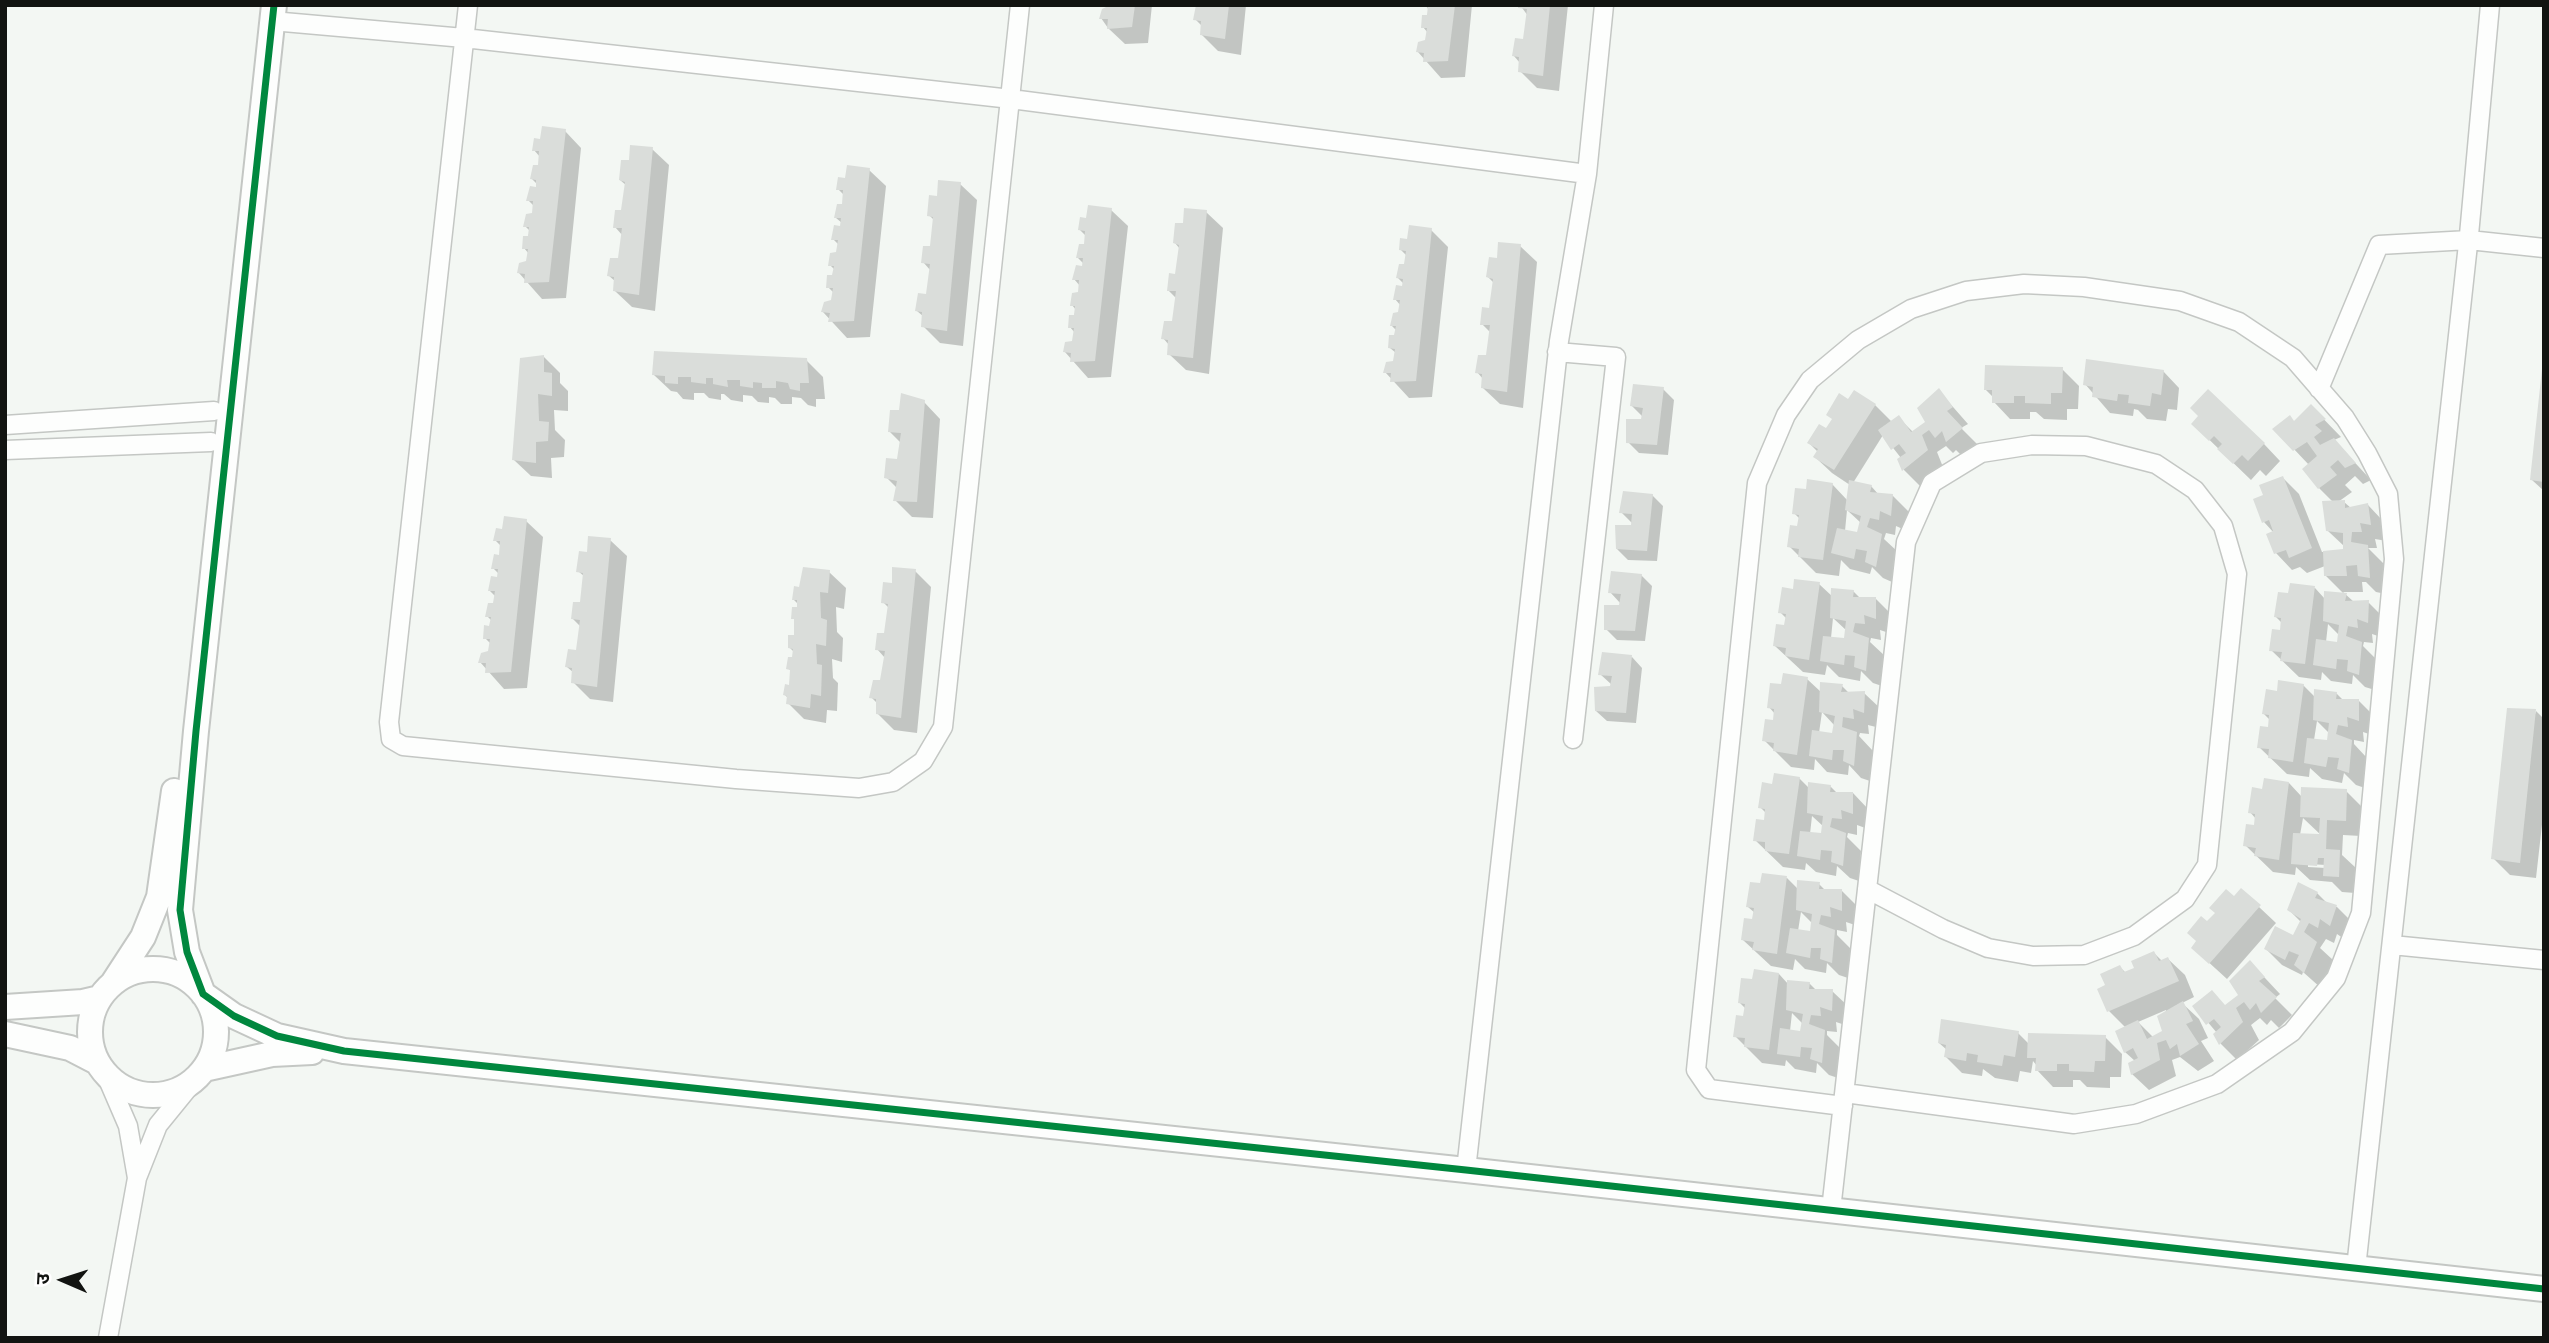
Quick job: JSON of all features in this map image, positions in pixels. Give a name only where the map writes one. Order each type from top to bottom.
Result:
[{"type":"street","points":[[468,5],[389,722],[391,739],[403,746],[736,779],[859,788],[893,782],[923,761],[943,727],[1020,5]]},
{"type":"street","points":[[1466,1170],[1557,352],[1587,174],[1604,5]]},
{"type":"street","points":[[2356,1268],[2469,240],[2490,5]]},
{"type":"street","points":[[268,11],[464,38],[1011,99],[1587,174]]},
{"type":"street","points":[[137,1178],[128,1126],[92,1046],[90,1030],[93,1013],[143,937],[159,897],[168,846],[214,411],[268,11]]},
{"type":"street","points":[[108,1338],[137,1178],[158,1125],[199,1076],[214,1050],[216,1029],[212,1008],[187,952],[180,910],[268,11]]},
{"type":"street","points":[[2319,388],[2379,245],[2469,240],[2544,247]]},
{"type":"street","points":[[2024,284],[2084,288],[2180,301],[2239,322],[2293,358],[2345,418],[2388,494],[2394,559],[2361,913],[2336,978],[2292,1032],[2217,1084],[2136,1114],[2074,1124],[1844,1100],[1709,1089],[1696,1070],[1757,483],[1786,415],[1811,380],[1858,340],[1911,309],[1966,291],[2024,284]]},
{"type":"street","points":[[1557,352],[1616,357],[1573,739]]},
{"type":"street","points":[[5,425],[214,411]]},
{"type":"street","points":[[5,450],[211,442]]},
{"type":"street","points":[[1831,1210],[1844,1100],[1867,889],[1906,542],[1932,483],[1981,453],[2032,445],[2087,446],[2156,464],[2196,490],[2223,526],[2237,574],[2207,864],[2185,899],[2134,936],[2084,956],[2033,956],[1988,948],[1942,929],[1867,889]]},
{"type":"street","points":[[2392,944],[2544,960]]},
{"type":"street","points":[[5,1007],[83,1002],[106,991],[130,974],[150,969],[172,972],[192,982],[234,1016],[277,1036],[344,1051],[1466,1170],[2544,1289]]},
{"type":"street","points":[[5,1034],[70,1048],[102,1068],[118,1085],[137,1094],[158,1096],[177,1091],[199,1076],[272,1055],[344,1051]]},
{"type":"building","points":[[1110,5],[1135,5],[1132,27],[1107,29],[1108,19],[1099,19],[1102,9]]},
{"type":"building","points":[[1196,5],[1229,5],[1225,39],[1200,35],[1201,21],[1193,20]]},
{"type":"building","points":[[1428,5],[1455,5],[1448,61],[1423,62],[1424,53],[1416,52],[1418,42],[1425,40],[1427,28],[1421,28],[1422,15],[1427,15]]},
{"type":"building","points":[[1518,5],[1550,5],[1543,76],[1518,72],[1519,57],[1512,56],[1515,38],[1523,39],[1527,9],[1518,8]]},
{"type":"building","points":[[542,126],[566,129],[549,282],[524,283],[525,274],[517,273],[519,263],[526,261],[528,249],[522,249],[523,236],[528,236],[529,227],[523,227],[526,214],[532,213],[533,201],[526,201],[530,186],[536,187],[536,180],[530,179],[533,165],[538,165],[539,151],[532,151],[534,138],[540,139]]},
{"type":"building","points":[[630,145],[653,147],[639,295],[613,291],[614,277],[607,276],[610,258],[618,258],[622,228],[613,228],[615,210],[621,210],[625,182],[619,180],[621,160],[629,160]]},
{"type":"building","points":[[847,165],[870,168],[854,321],[828,322],[830,313],[821,312],[824,302],[831,300],[833,288],[826,288],[827,275],[832,275],[834,266],[828,266],[830,253],[836,252],[838,240],[831,240],[834,225],[840,226],[841,218],[834,218],[837,204],[842,204],[843,190],[836,190],[838,177],[845,178]]},
{"type":"building","points":[[938,180],[961,182],[947,331],[921,327],[922,312],[915,311],[918,293],[926,294],[930,264],[921,263],[923,246],[930,246],[933,217],[927,216],[929,195],[937,196]]},
{"type":"building","points":[[1088,205],[1112,208],[1095,361],[1070,362],[1071,353],[1063,352],[1065,342],[1072,341],[1074,328],[1068,328],[1069,315],[1074,315],[1075,306],[1070,306],[1072,293],[1078,292],[1079,280],[1072,280],[1076,265],[1082,266],[1083,258],[1076,258],[1079,244],[1084,244],[1085,231],[1078,230],[1080,217],[1086,218]]},
{"type":"building","points":[[1184,208],[1207,210],[1193,358],[1167,355],[1168,340],[1161,339],[1164,321],[1172,321],[1176,291],[1167,291],[1169,273],[1175,274],[1179,245],[1173,243],[1175,223],[1183,223]]},
{"type":"building","points":[[1409,225],[1432,228],[1416,381],[1390,382],[1391,373],[1383,373],[1386,362],[1393,361],[1395,349],[1388,348],[1389,335],[1394,335],[1396,326],[1390,326],[1393,313],[1398,312],[1400,300],[1393,300],[1396,285],[1402,286],[1403,279],[1396,278],[1399,264],[1404,264],[1406,251],[1399,250],[1400,238],[1407,239]]},
{"type":"building","points":[[1498,242],[1521,244],[1507,392],[1481,388],[1482,374],[1475,373],[1478,355],[1486,355],[1490,325],[1480,325],[1482,307],[1489,308],[1493,279],[1486,277],[1489,257],[1497,258]]},
{"type":"building","points":[[654,351],[807,358],[809,383],[800,383],[800,391],[790,389],[788,383],[776,381],[776,388],[762,388],[762,383],[753,382],[753,388],[740,386],[740,380],[727,380],[728,387],[713,384],[713,378],[706,378],[706,384],[691,382],[691,377],[678,377],[678,384],[665,383],[665,376],[652,375]]},
{"type":"building","points":[[544,355],[544,372],[552,373],[552,396],[538,394],[539,421],[549,422],[548,441],[536,442],[536,463],[512,460],[520,358]]},
{"type":"building","points":[[2086,359],[2164,370],[2161,395],[2152,393],[2150,406],[2128,403],[2129,395],[2118,394],[2117,401],[2092,397],[2093,387],[2083,385]]},
{"type":"building","points":[[1985,365],[2063,367],[2062,393],[2051,393],[2051,404],[2025,403],[2025,396],[2014,396],[2014,403],[1992,403],[1992,390],[1984,390]]},
{"type":"building","points":[[2544,369],[2544,482],[2530,480]]},
{"type":"building","points":[[1633,384],[1664,387],[1657,445],[1626,443],[1626,419],[1641,419],[1643,408],[1630,406]]},
{"type":"building","points":[[1939,388],[1953,407],[1947,411],[1963,428],[1946,442],[1942,431],[1935,438],[1929,430],[1922,435],[1928,450],[1902,471],[1897,459],[1906,453],[1899,444],[1891,450],[1878,430],[1899,415],[1911,432],[1925,422],[1917,408]]},
{"type":"building","points":[[2208,389],[2265,443],[2248,461],[2242,455],[2233,464],[2217,449],[2222,444],[2214,436],[2209,441],[2191,424],[2198,416],[2190,408]]},
{"type":"building","points":[[1854,390],[1876,404],[1834,470],[1813,457],[1818,449],[1807,443],[1819,424],[1826,428],[1832,419],[1826,415],[1839,393],[1848,399]]},
{"type":"building","points":[[901,393],[925,400],[917,502],[893,501],[897,481],[884,478],[886,458],[897,459],[901,433],[888,432],[890,410],[899,410]]},
{"type":"building","points":[[2311,404],[2326,419],[2315,425],[2322,431],[2314,437],[2320,445],[2334,438],[2356,463],[2345,468],[2338,460],[2330,467],[2337,475],[2318,489],[2302,469],[2317,456],[2307,442],[2293,451],[2272,429],[2290,415],[2294,421]]},
{"type":"building","points":[[2283,476],[2312,548],[2289,558],[2286,550],[2274,554],[2266,534],[2273,531],[2269,520],[2262,523],[2253,499],[2263,495],[2259,485]]},
{"type":"building","points":[[1807,479],[1833,483],[1823,560],[1798,557],[1799,549],[1787,547],[1790,525],[1797,526],[1799,515],[1792,514],[1795,488],[1806,489]]},
{"type":"building","points":[[1849,480],[1872,485],[1870,492],[1893,494],[1891,516],[1880,511],[1879,520],[1870,518],[1867,527],[1882,534],[1876,567],[1865,562],[1867,551],[1856,549],[1854,559],[1831,553],[1837,528],[1857,532],[1861,516],[1845,510]]},
{"type":"building","points":[[1623,491],[1653,494],[1647,551],[1616,549],[1615,525],[1631,525],[1632,514],[1619,513]]},
{"type":"building","points":[[2345,500],[2345,508],[2368,503],[2371,525],[2360,523],[2362,532],[2352,532],[2351,542],[2368,545],[2370,578],[2358,576],[2357,565],[2346,566],[2347,576],[2324,576],[2323,551],[2343,549],[2343,533],[2326,531],[2322,501]]},
{"type":"building","points":[[504,516],[527,519],[511,672],[485,673],[486,663],[478,663],[481,653],[488,651],[490,639],[483,639],[484,625],[489,626],[491,617],[485,617],[488,603],[493,603],[495,591],[488,591],[491,576],[497,577],[498,569],[491,569],[494,554],[499,555],[500,541],[493,541],[496,528],[502,529]]},
{"type":"building","points":[[588,536],[611,538],[597,687],[571,683],[572,668],[565,667],[568,649],[576,650],[580,620],[571,619],[573,602],[580,602],[583,573],[576,572],[579,551],[587,552]]},
{"type":"building","points":[[803,567],[830,570],[828,593],[820,592],[821,618],[827,620],[826,646],[816,644],[817,664],[822,665],[821,696],[811,694],[810,708],[786,704],[787,696],[783,695],[785,684],[789,685],[790,670],[786,669],[793,649],[788,648],[788,635],[794,635],[792,607],[797,607],[797,600],[792,600],[794,586],[799,587]]},
{"type":"building","points":[[892,567],[916,569],[901,718],[876,714],[876,699],[869,698],[873,680],[880,680],[885,651],[875,650],[877,633],[884,633],[888,604],[881,603],[883,582],[892,583]]},
{"type":"building","points":[[1611,571],[1642,574],[1635,631],[1604,630],[1604,605],[1619,605],[1621,594],[1608,593]]},
{"type":"building","points":[[1794,579],[1820,582],[1809,660],[1785,656],[1786,648],[1773,646],[1776,624],[1784,625],[1786,614],[1778,613],[1782,587],[1793,589]]},
{"type":"building","points":[[2290,583],[2315,586],[2305,664],[2280,661],[2282,652],[2269,651],[2272,629],[2280,630],[2281,618],[2274,617],[2278,592],[2288,593]]},
{"type":"building","points":[[1831,588],[1854,590],[1853,597],[1876,597],[1876,619],[1864,615],[1865,624],[1855,623],[1853,632],[1869,638],[1866,671],[1854,667],[1855,656],[1845,655],[1844,665],[1820,661],[1823,636],[1844,638],[1846,621],[1830,618]]},
{"type":"building","points":[[2324,591],[2347,593],[2345,601],[2369,600],[2368,623],[2357,619],[2358,628],[2348,626],[2346,636],[2362,642],[2359,675],[2347,671],[2348,660],[2337,659],[2336,669],[2313,665],[2316,639],[2337,642],[2339,625],[2323,621]]},
{"type":"building","points":[[1602,652],[1632,655],[1626,713],[1595,711],[1594,687],[1610,686],[1612,676],[1598,675]]},
{"type":"building","points":[[1783,673],[1808,677],[1797,755],[1773,751],[1774,743],[1762,741],[1765,719],[1773,720],[1774,709],[1767,708],[1770,683],[1781,684]]},
{"type":"building","points":[[2278,680],[2304,684],[2293,762],[2268,758],[2269,749],[2257,748],[2260,726],[2268,727],[2269,715],[2262,714],[2266,689],[2277,691]]},
{"type":"building","points":[[1820,682],[1843,684],[1841,692],[1865,691],[1864,713],[1853,709],[1854,719],[1843,717],[1842,727],[1857,732],[1854,766],[1843,761],[1844,750],[1833,750],[1832,760],[1809,756],[1812,730],[1832,733],[1835,716],[1819,712]]},
{"type":"building","points":[[2314,689],[2337,692],[2336,699],[2359,699],[2359,721],[2347,717],[2348,727],[2338,725],[2336,734],[2352,740],[2349,773],[2337,769],[2339,758],[2328,757],[2326,767],[2304,763],[2307,738],[2327,740],[2329,723],[2313,720]]},
{"type":"building","points":[[2507,708],[2536,709],[2520,863],[2491,859]]},
{"type":"building","points":[[1774,773],[1800,777],[1789,854],[1765,851],[1765,842],[1753,841],[1756,819],[1764,820],[1765,809],[1758,808],[1762,782],[1772,784]]},
{"type":"building","points":[[2264,778],[2289,782],[2279,860],[2254,856],[2256,848],[2243,846],[2246,824],[2254,825],[2255,814],[2248,813],[2252,787],[2262,789]]},
{"type":"building","points":[[1808,782],[1831,785],[1830,792],[1853,792],[1853,814],[1841,810],[1842,819],[1832,818],[1830,827],[1846,833],[1843,866],[1831,862],[1832,851],[1821,850],[1820,860],[1797,856],[1800,831],[1821,833],[1823,816],[1807,813]]},
{"type":"building","points":[[2301,787],[2347,789],[2346,821],[2327,820],[2326,849],[2340,850],[2339,877],[2323,876],[2324,858],[2318,858],[2317,866],[2291,864],[2293,833],[2319,834],[2320,818],[2300,817]]},
{"type":"building","points":[[1762,873],[1787,876],[1777,954],[1752,950],[1754,942],[1741,940],[1744,918],[1752,919],[1754,908],[1746,907],[1750,882],[1760,883]]},
{"type":"building","points":[[1797,880],[1820,882],[1819,889],[1842,889],[1842,911],[1830,907],[1831,917],[1821,915],[1819,924],[1835,930],[1832,963],[1820,959],[1821,948],[1811,948],[1810,958],[1786,953],[1790,928],[1810,931],[1812,914],[1796,910]]},
{"type":"building","points":[[2298,882],[2318,892],[2315,898],[2337,905],[2330,926],[2320,919],[2318,928],[2309,923],[2304,932],[2317,942],[2304,973],[2294,965],[2299,955],[2289,951],[2285,960],[2264,949],[2275,926],[2293,935],[2301,919],[2287,910]]},
{"type":"building","points":[[2241,888],[2261,905],[2209,964],[2191,948],[2196,941],[2187,933],[2201,916],[2207,921],[2215,913],[2209,908],[2226,889],[2234,896]]},
{"type":"building","points":[[2154,951],[2159,961],[2168,957],[2179,981],[2107,1012],[2097,989],[2105,985],[2100,974],[2120,965],[2124,972],[2134,968],[2131,961]]},
{"type":"building","points":[[2250,960],[2265,977],[2259,981],[2277,997],[2261,1013],[2256,1003],[2250,1010],[2244,1002],[2236,1008],[2243,1022],[2219,1045],[2213,1034],[2221,1027],[2214,1019],[2206,1025],[2192,1006],[2212,990],[2225,1005],[2238,995],[2229,981]]},
{"type":"building","points":[[1754,969],[1779,973],[1769,1050],[1744,1047],[1745,1038],[1733,1037],[1736,1015],[1743,1016],[1745,1004],[1738,1003],[1741,978],[1752,979]]},
{"type":"building","points":[[1787,980],[1810,982],[1809,989],[1833,989],[1832,1011],[1820,1007],[1821,1016],[1811,1015],[1809,1024],[1825,1030],[1822,1063],[1810,1059],[1812,1048],[1801,1047],[1800,1057],[1777,1054],[1780,1028],[1800,1031],[1803,1014],[1786,1010]]},
{"type":"building","points":[[2183,1001],[2193,1021],[2186,1024],[2199,1044],[2180,1056],[2177,1044],[2170,1049],[2166,1040],[2157,1043],[2160,1060],[2131,1075],[2128,1063],[2138,1058],[2133,1048],[2124,1053],[2115,1031],[2138,1020],[2147,1039],[2162,1031],[2157,1016]]},
{"type":"building","points":[[1941,1019],[2019,1031],[2015,1057],[2004,1055],[2002,1066],[1977,1062],[1978,1055],[1967,1053],[1966,1061],[1944,1057],[1946,1045],[1938,1043]]},
{"type":"building","points":[[2028,1033],[2106,1035],[2105,1061],[2095,1061],[2094,1072],[2069,1071],[2069,1064],[2057,1064],[2057,1071],[2035,1071],[2036,1058],[2027,1058]]},
{"type":"cycle path","points":[[274,5],[196,731],[180,910],[187,952],[203,994],[234,1016],[277,1036],[344,1051],[1466,1170],[2544,1289]]}]
